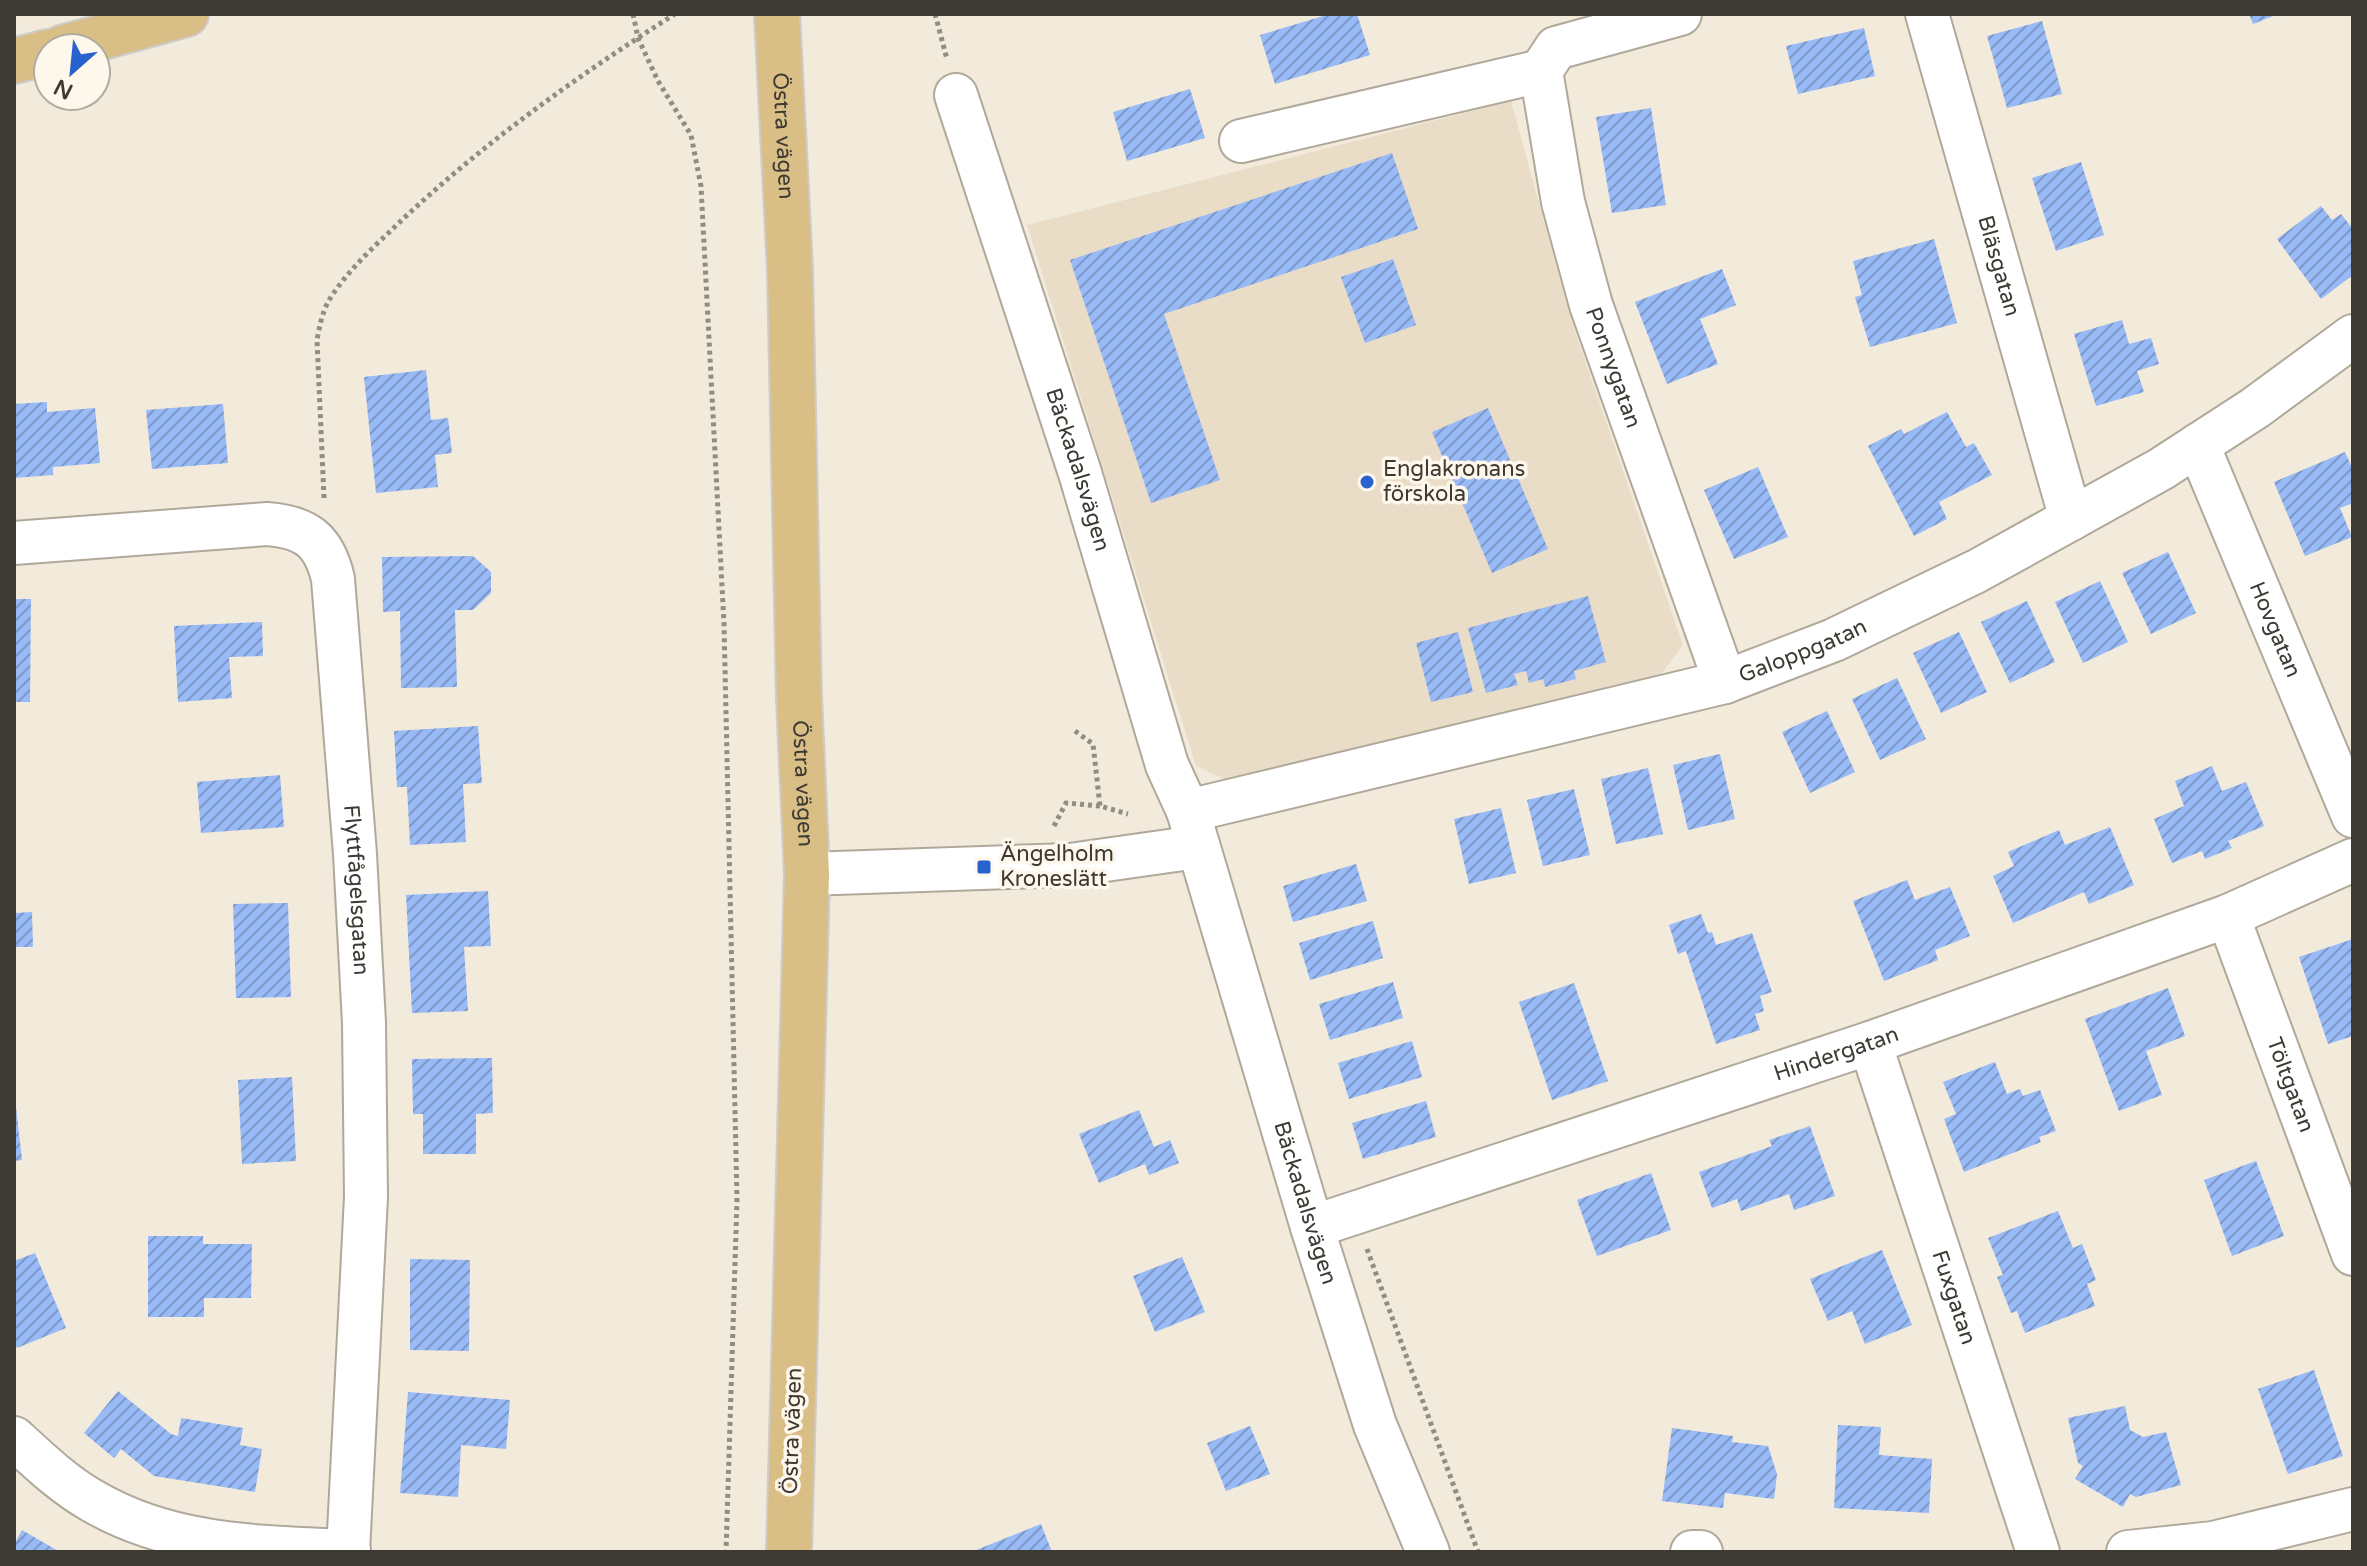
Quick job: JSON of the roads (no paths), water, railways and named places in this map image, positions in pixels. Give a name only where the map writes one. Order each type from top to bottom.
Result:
[{"type":"main road","points":[[112,34],[186,14]]},
{"type":"main road","name":"Östra vägen","points":[[777,14],[790,270],[799,698],[807,874],[789,1552]]},
{"type":"street","points":[[1241,141],[1548,59],[1680,14]]},
{"type":"street","name":"Bläsgatan","points":[[1927,14],[2071,519]]},
{"type":"street","name":"Ponnygatan","points":[[1548,59],[1563,202],[1591,305],[1725,682]]},
{"type":"street","name":"Bäckadalsvägen","points":[[956,95],[1080,473],[1167,765],[1192,829],[1375,1425],[1428,1552]]},
{"type":"street","name":"Galoppgatan","points":[[1192,829],[1725,682],[1834,640],[1977,571],[2161,469],[2255,408],[2353,336]]},
{"type":"street","name":"Hovgatan","points":[[2198,445],[2353,816]]},
{"type":"street","name":"Flyttfågelsgatan","points":[[14,543],[267,524],[290,526],[306,533],[317,542],[329,560],[355,854],[364,1023],[366,1197],[348,1551],[241,1546],[159,1531],[126,1519],[89,1499],[50,1471],[14,1438]]},
{"type":"street","points":[[807,874],[1070,865],[1192,829]]},
{"type":"street","name":"Hindergatan","points":[[1312,1227],[1870,1043],[2228,916],[2353,860]]},
{"type":"street","name":"Töltgatan","points":[[2228,916],[2353,1254]]},
{"type":"street","name":"Fuxgatan","points":[[1870,1043],[2038,1552]]},
{"type":"street","points":[[2128,1552],[2215,1548],[2353,1509]]},
{"type":"street","points":[[1692,1552],[1701,1552]]},
{"type":"place","name":"Englakronans förskola","points":[[1367,482]]},
{"type":"place","name":"Ängelholm Kroneslätt","points":[[984,867]]}]
